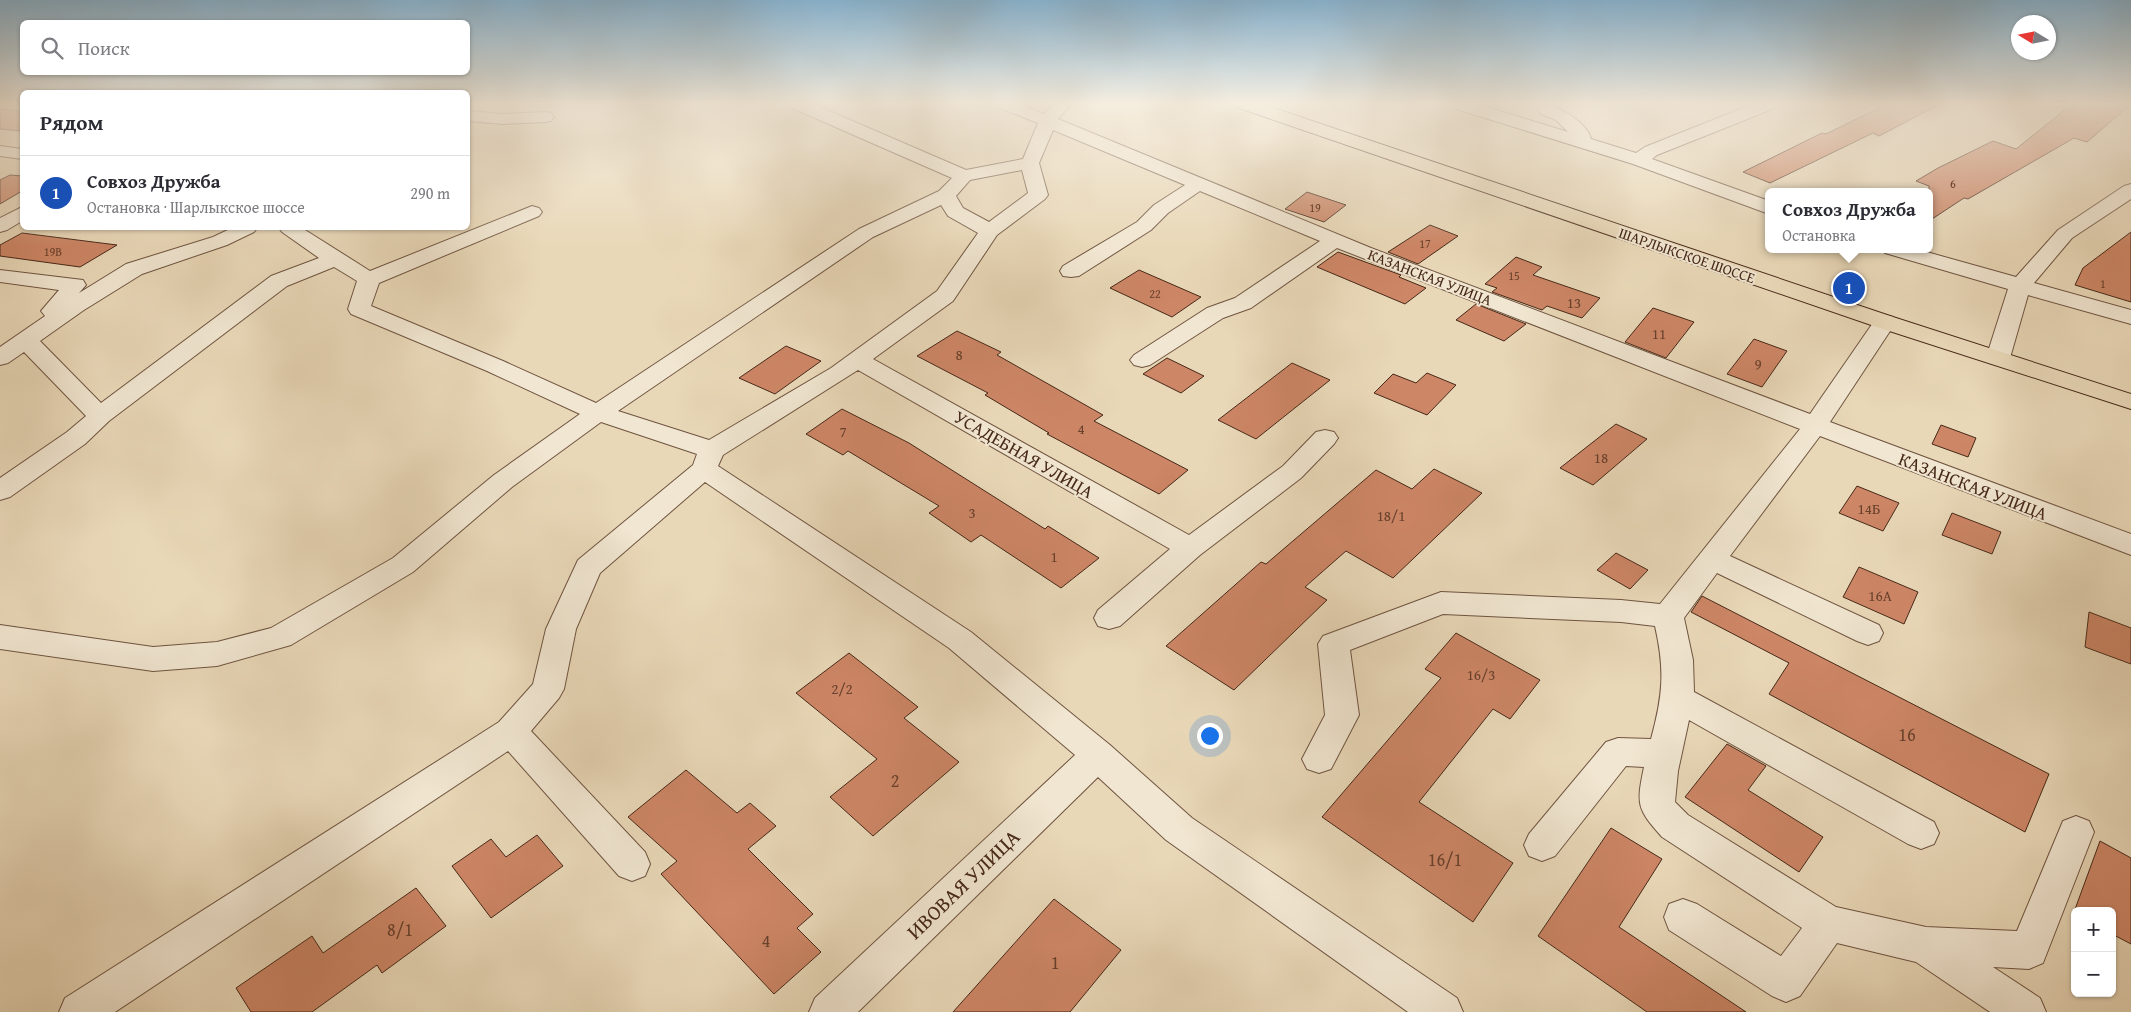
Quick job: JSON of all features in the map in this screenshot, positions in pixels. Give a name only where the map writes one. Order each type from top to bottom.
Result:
[{"type":"main road","name":"ШАРЛЫКСКОЕ ШОССЕ","points":[[1384,151],[1885,322],[2131,402]]},
{"type":"street","points":[[7,151],[20,154]]},
{"type":"street","points":[[907,151],[964,176],[1030,163]]},
{"type":"street","points":[[80,1012],[511,732],[548,689],[561,629],[588,566],[708,460],[840,373],[945,296],[990,231],[1038,196],[1030,163],[1035,151]]},
{"type":"street","name":"КАЗАНСКАЯ УЛИЦА","points":[[1123,151],[1335,240],[1581,337],[2131,545]]},
{"type":"street","points":[[1612,151],[1765,207]]},
{"type":"street","points":[[1639,160],[1651,151]]},
{"type":"street","points":[[0,637],[153,659],[217,654],[280,637],[403,565],[503,481],[598,413],[866,233],[946,195],[964,176]]},
{"type":"street","points":[[1071,271],[1144,226],[1161,209],[1200,183]]},
{"type":"street","points":[[1998,358],[2020,286],[2065,234],[2131,190]]},
{"type":"street","points":[[946,195],[955,212],[990,231]]},
{"type":"street","points":[[532,212],[369,279],[358,309],[495,366],[708,460],[960,640],[1098,755],[1179,829],[1442,1012]]},
{"type":"street","points":[[0,226],[20,214]]},
{"type":"street","points":[[0,358],[27,341],[76,305],[134,269],[220,241],[243,230]]},
{"type":"street","points":[[292,230],[369,279]]},
{"type":"street","points":[[1142,360],[1215,312],[1243,303],[1335,240]]},
{"type":"street","points":[[1906,253],[2131,317]]},
{"type":"street","points":[[0,491],[76,438],[100,416],[279,281],[335,259]]},
{"type":"street","points":[[0,276],[75,285],[27,341]]},
{"type":"street","points":[[1885,322],[1815,426],[1668,616],[1679,666],[1677,698],[1663,754],[1656,793],[1657,807],[1675,826],[1828,923],[1926,945],[2029,950],[2076,832]]},
{"type":"street","points":[[27,341],[100,416]]},
{"type":"street","name":"УСАДЕБНАЯ УЛИЦА","points":[[858,360],[1190,548]]},
{"type":"street","points":[[1109,618],[1190,548],[1292,472],[1325,438]]},
{"type":"street","points":[[1704,569],[1868,633]]},
{"type":"street","points":[[1319,759],[1342,715],[1334,644],[1441,603],[1621,611],[1668,616]]},
{"type":"street","points":[[1677,698],[1921,833]]},
{"type":"street","points":[[511,732],[632,864]]},
{"type":"street","points":[[1542,845],[1618,752],[1663,754]]},
{"type":"street","name":"ИВОВАЯ УЛИЦА","points":[[829,1012],[1098,755]]},
{"type":"street","points":[[1683,917],[1786,982],[1828,923]]},
{"type":"street","points":[[1926,945],[2026,1012]]},
{"type":"building","points":[[1785,151],[1835,151],[1770,183],[1743,172]]},
{"type":"building","points":[[1972,151],[2051,151],[1968,199],[1964,198],[1933,218],[1933,188],[1929,188],[1929,186],[1916,181]]},
{"type":"building","points":[[10,175],[20,176],[20,192],[0,204],[0,180]]},
{"type":"building","points":[[1307,192],[1346,205],[1324,222],[1285,209]]},
{"type":"building","points":[[1430,225],[1458,236],[1418,264],[1388,252]]},
{"type":"building","points":[[2131,232],[2131,302],[2075,285],[2083,268]]},
{"type":"building","points":[[22,233],[117,245],[80,267],[0,256],[0,245]]},
{"type":"building","points":[[1338,252],[1401,275],[1399,277],[1426,288],[1405,304],[1317,267]]},
{"type":"building","points":[[1516,257],[1542,267],[1533,275],[1600,298],[1582,318],[1547,306],[1542,310],[1492,292],[1497,288],[1485,284]]},
{"type":"building","points":[[1139,270],[1201,297],[1172,317],[1110,288]]},
{"type":"building","points":[[1476,304],[1526,324],[1504,341],[1456,320]]},
{"type":"building","points":[[1653,308],[1694,322],[1666,358],[1625,342]]},
{"type":"building","points":[[957,331],[1001,352],[997,355],[1103,415],[1094,421],[1188,470],[1159,494],[1047,434],[1049,433],[985,395],[988,393],[917,356]]},
{"type":"building","points":[[1754,339],[1787,351],[1762,387],[1727,374]]},
{"type":"building","points":[[786,346],[821,361],[775,394],[739,378]]},
{"type":"building","points":[[1167,358],[1204,376],[1181,393],[1143,374]]},
{"type":"building","points":[[1292,363],[1330,380],[1256,439],[1218,420]]},
{"type":"building","points":[[1427,373],[1456,385],[1427,415],[1374,393],[1393,374],[1416,383]]},
{"type":"building","points":[[842,409],[909,443],[1045,529],[1048,526],[1099,558],[1061,588],[981,535],[971,542],[929,513],[939,506],[848,451],[843,455],[806,434]]},
{"type":"building","points":[[1616,424],[1647,439],[1593,485],[1560,468]]},
{"type":"building","points":[[1941,425],[1976,438],[1968,457],[1932,444]]},
{"type":"building","points":[[1434,469],[1482,493],[1393,578],[1346,551],[1305,587],[1327,600],[1234,690],[1166,646],[1261,562],[1266,564],[1376,470],[1412,489]]},
{"type":"building","points":[[1857,486],[1899,503],[1883,531],[1839,513]]},
{"type":"building","points":[[1952,513],[2001,532],[1992,554],[1942,535]]},
{"type":"building","points":[[1616,553],[1648,570],[1630,589],[1597,570]]},
{"type":"building","points":[[1859,567],[1918,592],[1904,624],[1843,597]]},
{"type":"building","points":[[1702,596],[2049,774],[2025,832],[1769,694],[1789,663],[1691,612]]},
{"type":"building","points":[[2089,612],[2131,628],[2131,664],[2085,647]]},
{"type":"building","points":[[1456,633],[1540,680],[1510,719],[1493,709],[1419,802],[1513,863],[1473,922],[1322,817],[1441,678],[1425,669]]},
{"type":"building","points":[[849,653],[918,707],[904,718],[959,762],[873,836],[830,797],[877,759],[796,693]]},
{"type":"building","points":[[1727,744],[1766,766],[1748,790],[1823,837],[1799,872],[1685,797]]},
{"type":"building","points":[[686,770],[737,813],[750,803],[776,826],[748,849],[813,914],[797,928],[821,952],[774,994],[661,874],[677,861],[628,817]]},
{"type":"building","points":[[1611,828],[1662,859],[1619,927],[1746,1012],[1647,1012],[1538,936]]},
{"type":"building","points":[[537,835],[563,866],[491,918],[452,866],[491,839],[506,857]]},
{"type":"building","points":[[2100,841],[2131,858],[2131,944],[2116,936],[2116,907],[2076,907]]},
{"type":"building","points":[[416,888],[446,926],[382,973],[377,965],[312,1012],[251,1012],[236,988],[312,936],[323,953]]},
{"type":"building","points":[[1054,899],[1121,950],[1070,1012],[953,1012]]},
{"type":"place","name":"Совхоз Дружба","points":[[1849,288]]}]
